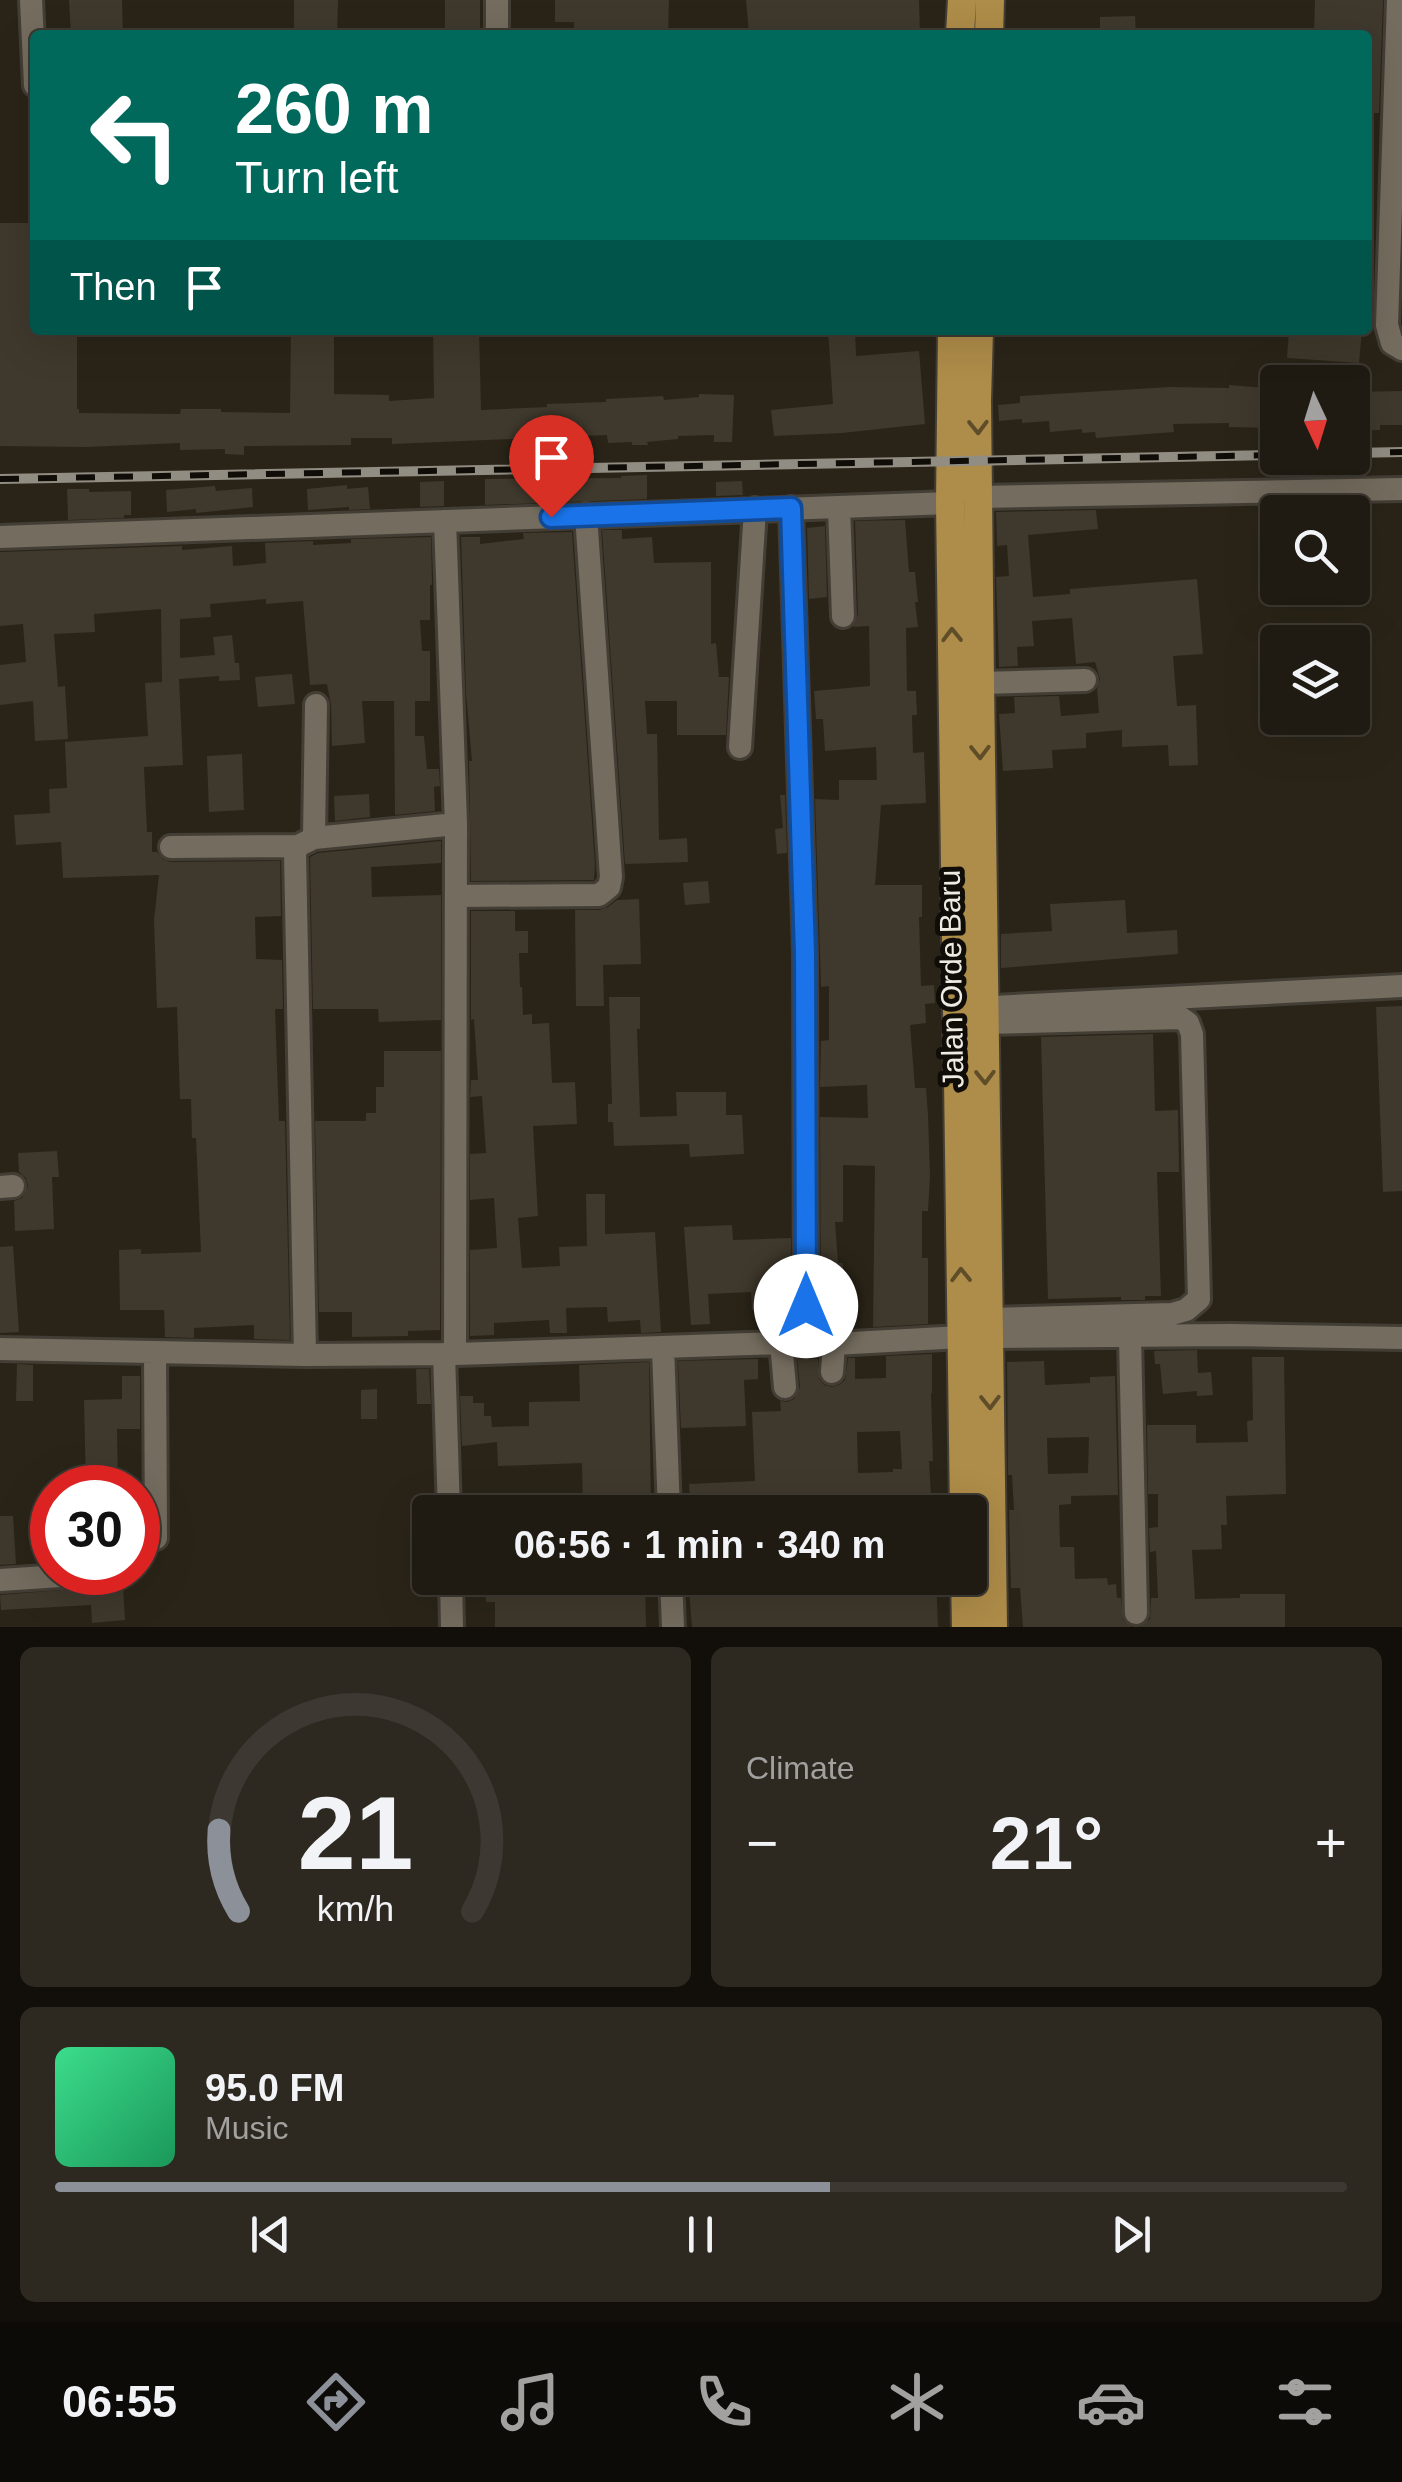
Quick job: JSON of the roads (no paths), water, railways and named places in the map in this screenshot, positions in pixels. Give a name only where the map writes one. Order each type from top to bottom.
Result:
[{"type":"main road","points":[[961,16],[990,16]]},
{"type":"main road","name":"Jalan Orde Baru","points":[[952,335],[950,502],[975,1013]]},
{"type":"main road","name":"Jalan Orde Baru","points":[[980,335],[975,1013],[980,1331],[993,1627]]},
{"type":"main road","name":"Jalan Orde Baru","points":[[966,1495],[980,1331]]},
{"type":"main road","points":[[965,1595],[966,1627]]},
{"type":"street","points":[[31,0],[32,30]]},
{"type":"street","points":[[497,0],[497,30]]},
{"type":"street","points":[[1398,0],[1387,325],[1392,343],[1402,348]]},
{"type":"street","points":[[980,498],[1402,488]]},
{"type":"street","points":[[0,537],[950,502]]},
{"type":"street","points":[[839,506],[842,616]]},
{"type":"street","points":[[791,508],[805,953],[806,1345]]},
{"type":"street","points":[[740,747],[755,509]]},
{"type":"street","points":[[456,896],[599,895],[609,887],[586,516]]},
{"type":"street","points":[[445,520],[456,824],[449,1495]]},
{"type":"street","points":[[980,682],[1085,680]]},
{"type":"street","points":[[305,1354],[294,860],[306,842],[316,705]]},
{"type":"street","points":[[171,847],[306,842],[456,824]]},
{"type":"street","points":[[975,1013],[1402,986]]},
{"type":"street","points":[[0,1350],[450,1354],[806,1345],[1186,1310],[1199,1299],[1192,1034],[1188,1023],[1181,1018],[975,1013]]},
{"type":"street","points":[[980,1331],[1130,1338],[1402,1338]]},
{"type":"street","points":[[1130,1338],[1144,1516],[1136,1613]]},
{"type":"street","points":[[781,1343],[785,1386]]},
{"type":"street","points":[[832,1372],[834,1344]]},
{"type":"street","points":[[663,1348],[668,1495]]},
{"type":"street","points":[[156,1352],[156,1465]]},
{"type":"street","points":[[0,1580],[30,1578]]},
{"type":"street","points":[[451,1595],[452,1627]]},
{"type":"street","points":[[672,1595],[673,1627]]},
{"type":"railway","points":[[1370,453],[1402,452]]},
{"type":"railway","points":[[0,479],[1260,455]]}]
